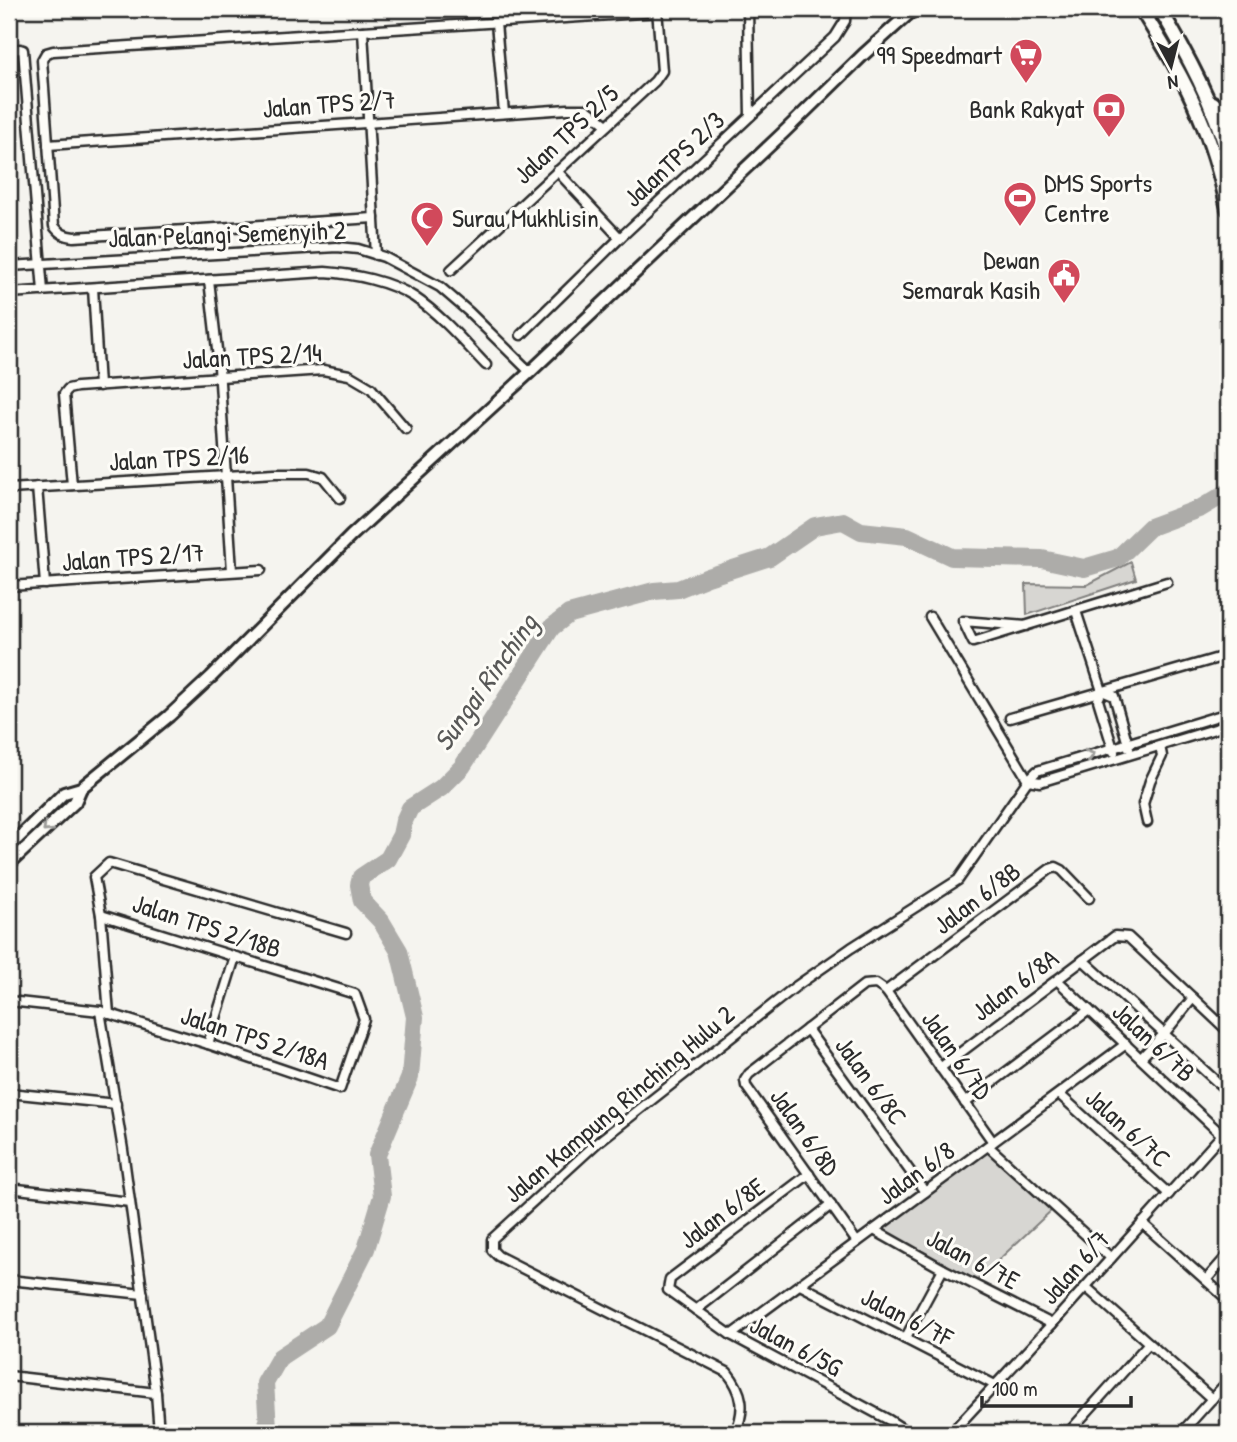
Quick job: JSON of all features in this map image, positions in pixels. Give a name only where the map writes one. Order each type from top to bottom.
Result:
[{"type":"main road","points":[[1160,9],[1208,97],[1225,136],[1228,156]]},
{"type":"main road","points":[[1142,11],[1168,53],[1199,114],[1217,165],[1228,209]]},
{"type":"main road","points":[[1208,97],[1228,117]]},
{"type":"street","points":[[748,9],[750,116]]},
{"type":"street","name":"JalanTPS 2/3","points":[[521,335],[620,238],[835,37],[845,22],[846,9]]},
{"type":"street","points":[[12,850],[64,793],[81,788],[203,685],[351,536],[530,372],[863,55],[915,9]]},
{"type":"street","points":[[374,218],[66,236],[54,226],[42,60],[46,53],[53,51],[657,10]]},
{"type":"street","name":"Jalan TPS 2/5","points":[[451,270],[655,81],[662,71],[657,10]]},
{"type":"street","points":[[496,23],[504,113]]},
{"type":"street","points":[[363,31],[376,255]]},
{"type":"street","points":[[9,50],[23,50],[43,291]]},
{"type":"street","name":"Jalan TPS 2/7","points":[[48,145],[568,109],[586,109],[607,125]]},
{"type":"street","points":[[1209,139],[1225,136]]},
{"type":"street","points":[[557,171],[620,238]]},
{"type":"street","name":"Jalan Pelangi Semenyih 2","points":[[9,266],[337,247],[358,249],[423,276],[440,286],[530,372]]},
{"type":"street","points":[[9,293],[324,272],[347,274],[377,281],[411,295],[436,314],[486,365]]},
{"type":"street","points":[[209,280],[220,378],[232,571]]},
{"type":"street","points":[[93,288],[99,386]]},
{"type":"street","name":"Jalan TPS 2/14","points":[[72,485],[64,394],[68,389],[77,387],[323,370],[349,374],[371,388],[406,429]]},
{"type":"street","name":"Jalan TPS 2/16","points":[[9,489],[309,473],[323,477],[340,498]]},
{"type":"street","points":[[37,487],[45,584]]},
{"type":"street","name":"Jalan TPS 2/17","points":[[9,586],[261,570]]},
{"type":"street","points":[[1026,626],[963,621],[973,642],[1076,611],[1167,582]]},
{"type":"street","points":[[1076,611],[1102,691],[1098,700],[1116,758]]},
{"type":"street","points":[[930,617],[1028,780],[1040,782],[1228,725]]},
{"type":"street","points":[[1010,718],[1218,658]]},
{"type":"street","points":[[1102,691],[1114,696],[1131,754]]},
{"type":"street","name":"Jalan Kampung Rinching Hulu 2","points":[[735,1433],[740,1422],[742,1401],[737,1385],[727,1372],[498,1256],[492,1250],[492,1239],[597,1143],[795,987],[958,880],[1037,771],[1228,713]]},
{"type":"street","points":[[1147,822],[1143,804],[1162,756],[1160,746]]},
{"type":"street","points":[[101,915],[94,877],[108,863],[346,933]]},
{"type":"street","name":"Jalan 6/8B","points":[[886,991],[1050,869],[1056,867],[1062,870],[1089,898]]},
{"type":"street","name":"Jalan TPS 2/18B","points":[[159,1433],[156,1392],[104,1013],[101,915],[355,994]]},
{"type":"street","name":"Jalan 6/8A","points":[[940,1068],[1115,936],[1128,937],[1194,998]]},
{"type":"street","points":[[208,1044],[235,957]]},
{"type":"street","points":[[1083,960],[1228,1092]]},
{"type":"street","name":"Jalan 6/7B","points":[[1057,980],[1225,1131]]},
{"type":"street","points":[[807,1029],[864,985],[876,984],[886,991]]},
{"type":"street","name":"Jalan 6/7D","points":[[886,991],[965,1103],[990,1144],[1111,1258]]},
{"type":"street","name":"Jalan TPS 2/18A","points":[[9,1001],[104,1013],[208,1044],[341,1089],[364,1019],[355,994]]},
{"type":"street","points":[[1141,1058],[1194,998],[1228,1031]]},
{"type":"street","points":[[965,1103],[1089,1010]]},
{"type":"street","name":"Jalan 6/8D","points":[[807,1029],[749,1074],[745,1080],[746,1086],[857,1242]]},
{"type":"street","name":"Jalan 6/8C","points":[[807,1029],[925,1192]]},
{"type":"street","name":"Jalan 6/8","points":[[731,1335],[1126,1044]]},
{"type":"street","points":[[9,1093],[116,1104]]},
{"type":"street","name":"Jalan 6/7C","points":[[1059,1094],[1169,1194]]},
{"type":"street","name":"Jalan 6/7","points":[[951,1433],[1225,1131]]},
{"type":"street","name":"Jalan 6/8E","points":[[668,1290],[670,1279],[809,1174]]},
{"type":"street","points":[[9,1188],[130,1202]]},
{"type":"street","points":[[696,1310],[831,1205]]},
{"type":"street","points":[[1142,1223],[1228,1300]]},
{"type":"street","name":"Jalan 6/7E","points":[[874,1230],[943,1269],[1052,1324]]},
{"type":"street","points":[[1206,1280],[1228,1255]]},
{"type":"street","points":[[905,1339],[943,1269]]},
{"type":"street","points":[[9,1280],[142,1294]]},
{"type":"street","name":"Jalan 6/7F","points":[[800,1285],[995,1385]]},
{"type":"street","points":[[1086,1287],[1212,1399]]},
{"type":"street","name":"Jalan 6/5G","points":[[668,1290],[731,1335],[869,1408],[909,1433]]},
{"type":"street","points":[[1068,1433],[1149,1343]]},
{"type":"street","points":[[9,1376],[156,1392]]},
{"type":"street","points":[[1183,1433],[1228,1381]]},
{"type":"shaded area","points":[[1131,562],[1136,579],[1027,615],[1026,584],[1087,585]]},
{"type":"shaded area","points":[[987,1147],[1054,1208],[975,1282],[877,1230]]},
{"type":"waterway","name":"Sungai Rinching","points":[[266,1433],[268,1427],[265,1383],[280,1357],[327,1326],[366,1249],[382,1196],[377,1155],[410,1077],[415,1017],[399,951],[381,921],[362,901],[359,885],[361,877],[388,859],[401,835],[410,808],[441,788],[462,767],[552,627],[569,614],[654,591],[678,589],[770,557],[815,526],[843,521],[861,531],[907,536],[952,557],[1042,559],[1084,568],[1118,558],[1150,527],[1201,508],[1228,492]]},
{"type":"place","name":"99 Speedmart","points":[[1026,85]]},
{"type":"place","name":"Bank Rakyat","points":[[1109,139]]},
{"type":"place","name":"DMS Sports Centre","points":[[1020,228]]},
{"type":"place","name":"Surau Mukhlisin","points":[[427,248]]},
{"type":"place","name":"Dewan Semarak Kasih","points":[[1064,305]]}]
